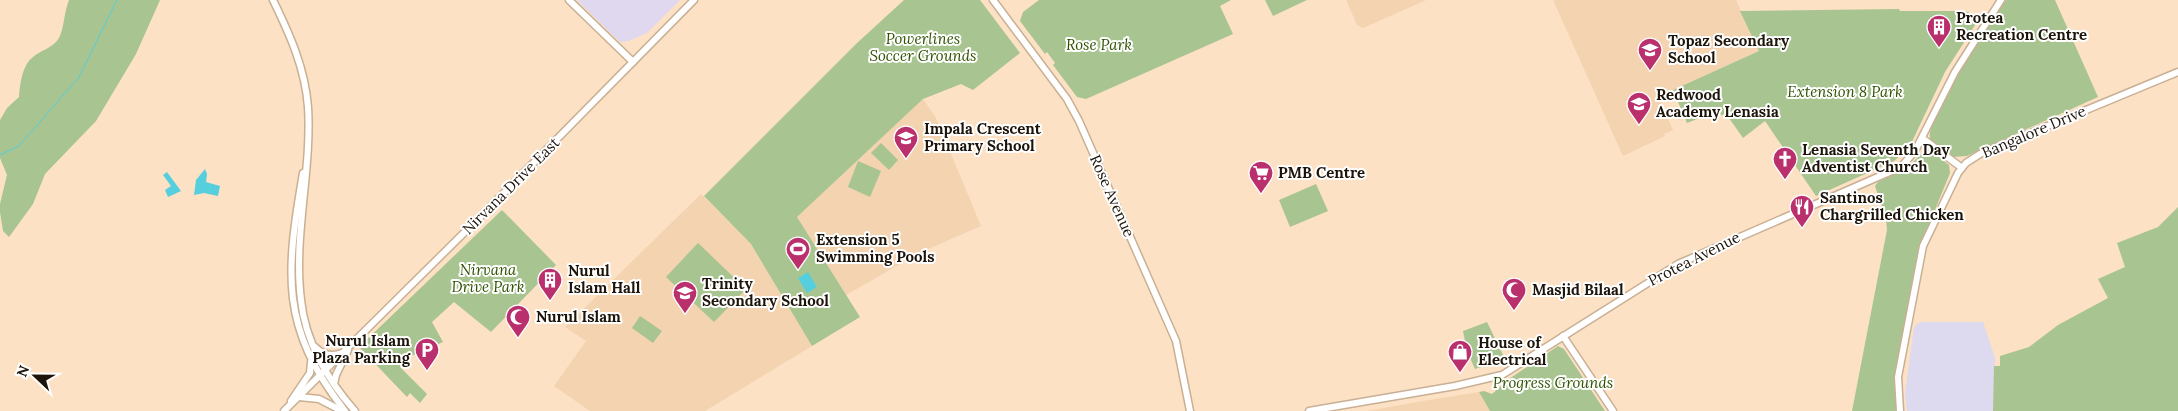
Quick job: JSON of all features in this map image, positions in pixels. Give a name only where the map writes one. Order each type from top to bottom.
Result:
[{"type":"street","points":[[273,0],[293,44],[302,70],[308,106],[308,142],[299,276],[301,302],[313,344],[325,370],[355,411]]},
{"type":"street","points":[[569,0],[633,62]]},
{"type":"street","name":"Nirvana Drive East","points":[[284,411],[694,0]]},
{"type":"street","name":"Rose Avenue","points":[[993,0],[1067,99],[1079,121],[1176,341],[1190,411]]},
{"type":"street","name":"Protea Avenue","points":[[1308,411],[1490,379],[1510,371],[1678,264],[1896,170],[1912,156],[1955,72],[2001,0]]},
{"type":"street","name":"Bangalore Drive","points":[[1900,411],[1898,377],[1922,251],[1962,168],[1980,154],[2178,72]]},
{"type":"street","points":[[1922,138],[1962,168]]},
{"type":"street","points":[[308,142],[292,241],[291,287],[296,316],[311,359],[343,411]]},
{"type":"street","points":[[1563,336],[1613,411]]},
{"type":"street","points":[[313,344],[319,351],[330,355],[346,350]]},
{"type":"street","points":[[334,384],[346,350]]},
{"type":"street","points":[[284,411],[310,373],[311,359]]},
{"type":"street","points":[[299,397],[314,398],[343,411]]},
{"type":"shaded area","points":[[577,0],[680,0],[647,33],[629,41],[620,42]]},
{"type":"shaded area","points":[[1346,0],[1426,0],[1363,28],[1357,25]]},
{"type":"shaded area","name":"Topaz Secondary School","points":[[1553,0],[1736,0],[1759,51],[1658,97],[1673,130],[1664,134],[1665,136],[1623,156]]},
{"type":"shaded area","name":"Impala Crescent Primary School","points":[[923,99],[936,118],[981,226],[921,252],[846,295],[797,217]]},
{"type":"shaded area","name":"Trinity Secondary School","points":[[701,194],[751,244],[812,346],[705,411],[590,411],[554,386],[586,341],[565,327]]},
{"type":"shaded area","points":[[1920,322],[1983,322],[1995,358],[1993,411],[1907,411],[1905,393],[1914,327]]},
{"type":"shaded area","points":[[1479,392],[1490,411],[1367,411],[1429,400]]},
{"type":"green space","points":[[69,0],[160,0],[136,54],[96,121],[45,174],[33,204],[9,237],[3,231],[0,212],[7,175],[0,158],[0,120],[7,108],[19,97],[22,76],[26,65],[59,38]]},
{"type":"green space","name":"Powerlines Soccer Grounds","points":[[904,0],[980,0],[1020,53],[973,90],[961,84],[923,99],[797,217],[860,317],[812,346],[751,244],[704,196],[856,44]]},
{"type":"green space","name":"Rose Park","points":[[1039,0],[1231,0],[1220,6],[1233,34],[1086,99],[1077,97],[1053,65],[1055,63],[1047,52],[1045,54],[1020,21],[1023,12]]},
{"type":"green space","points":[[1265,0],[1307,0],[1273,16]]},
{"type":"green space","points":[[2006,0],[2055,0],[2098,97],[1967,156],[1952,157],[1930,139],[1931,128],[1948,92]]},
{"type":"green space","name":"Extension 8 Park","points":[[1899,9],[1900,11],[1968,12],[1979,19],[1945,72],[1909,148],[1894,161],[1816,196],[1765,121],[1743,138],[1729,118],[1715,112],[1687,123],[1673,90],[1759,51],[1740,11]]},
{"type":"green space","points":[[881,143],[898,160],[889,170],[871,153]]},
{"type":"green space","points":[[1925,150],[1930,150],[1949,165],[1950,173],[1919,249],[1894,381],[1897,411],[1852,411],[1887,230],[1886,219],[1875,186],[1878,182],[1907,168]]},
{"type":"green space","points":[[858,161],[881,171],[870,197],[848,187]]},
{"type":"green space","points":[[1316,184],[1328,211],[1290,227],[1279,200]]},
{"type":"green space","points":[[2178,207],[2178,411],[1993,411],[1994,366],[2000,366],[2000,356],[2029,347],[2058,325],[2108,298],[2098,279],[2125,267],[2117,243],[2158,227]]},
{"type":"green space","name":"Nirvana Drive Park","points":[[502,210],[556,265],[491,332],[454,302],[432,322],[443,342],[411,356],[400,367],[427,394],[420,403],[410,393],[407,397],[359,347]]},
{"type":"green space","points":[[698,243],[746,289],[714,322],[666,277]]},
{"type":"green space","points":[[640,316],[662,331],[653,343],[632,328]]},
{"type":"green space","points":[[1487,322],[1505,359],[1475,369],[1467,351],[1463,331]]},
{"type":"green space","name":"Progress Grounds","points":[[1558,346],[1564,349],[1605,411],[1490,411],[1479,392],[1484,391],[1492,394],[1509,379]]},
{"type":"water","points":[[205,169],[207,174],[206,182],[220,186],[218,196],[204,193],[194,195],[196,180]]},
{"type":"water","points":[[167,172],[181,191],[168,197],[165,190],[171,186],[163,175]]},
{"type":"water","points":[[808,272],[817,287],[807,293],[798,278]]},
{"type":"waterway","points":[[0,155],[19,146],[79,77],[117,0]]},
{"type":"place","name":"Protea Recreation Centre","points":[[1939,48]]},
{"type":"place","name":"Topaz Secondary School","points":[[1650,71]]},
{"type":"place","name":"Redwood Academy Lenasia","points":[[1639,125]]},
{"type":"place","name":"Impala Crescent Primary School","points":[[906,159]]},
{"type":"place","name":"Lenasia Seventh Day Adventist Church","points":[[1785,180]]},
{"type":"place","name":"PMB Centre","points":[[1261,194]]},
{"type":"place","name":"Santinos Chargrilled Chicken","points":[[1802,228]]},
{"type":"place","name":"Extension 5 Swimming Pools","points":[[798,270]]},
{"type":"place","name":"Nurul Islam Hall","points":[[550,301]]},
{"type":"place","name":"Masjid Bilaal","points":[[1514,311]]},
{"type":"place","name":"Trinity Secondary School","points":[[685,314]]},
{"type":"place","name":"Nurul Islam","points":[[518,338]]},
{"type":"place","name":"Nurul Islam Plaza Parking","points":[[427,371]]},
{"type":"place","name":"House of Electrical","points":[[1460,373]]}]
